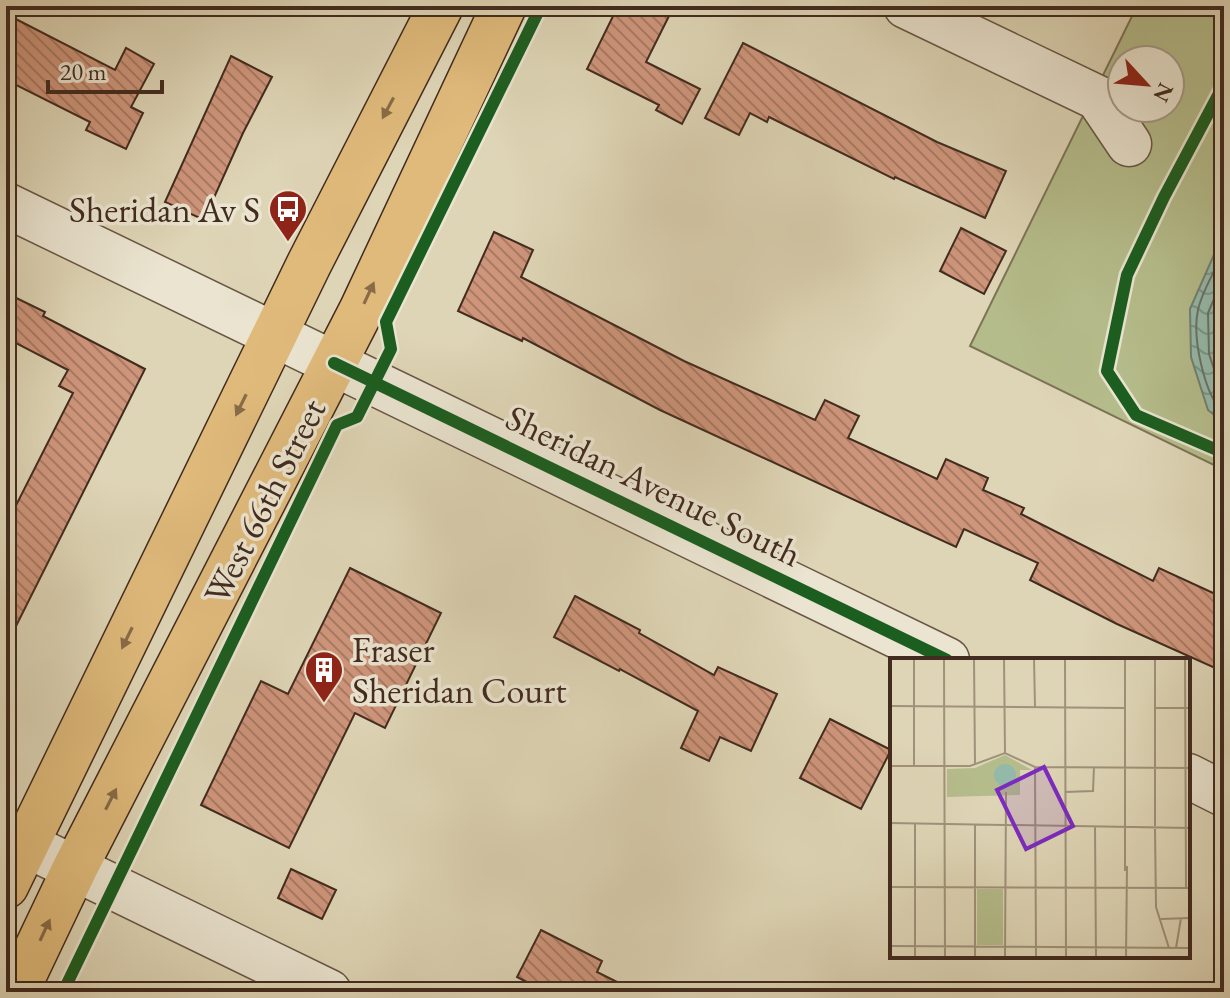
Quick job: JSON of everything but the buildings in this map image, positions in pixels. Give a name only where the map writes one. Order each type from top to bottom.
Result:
[{"type":"main road","name":"West 66th Street","points":[[6,886],[16,840],[441,6]]},
{"type":"main road","name":"West 66th Street","points":[[16,992],[75,868],[334,363],[504,6]]},
{"type":"street","points":[[906,6],[1098,98],[1129,144]]},
{"type":"street","name":"Sheridan Avenue South","points":[[6,205],[943,658]]},
{"type":"street","points":[[1190,777],[1224,794]]},
{"type":"street","points":[[16,840],[329,992]]},
{"type":"shaded area","points":[[1137,6],[1224,6],[1224,470],[970,346],[1106,69],[1106,124],[1186,124],[1186,44],[1118,44]]},
{"type":"water","points":[[1224,232],[1224,423],[1208,410],[1191,357],[1190,309]]},
{"type":"cycle path","points":[[63,992],[337,425],[357,417],[391,349],[386,322],[541,6]]},
{"type":"cycle path","points":[[1224,84],[1127,275],[1107,371],[1136,415],[1224,453]]},
{"type":"cycle path","points":[[334,363],[943,658]]},
{"type":"place","name":"Sheridan Av S","points":[[288,243]]},
{"type":"place","name":"Fraser Sheridan Court","points":[[324,704]]}]
